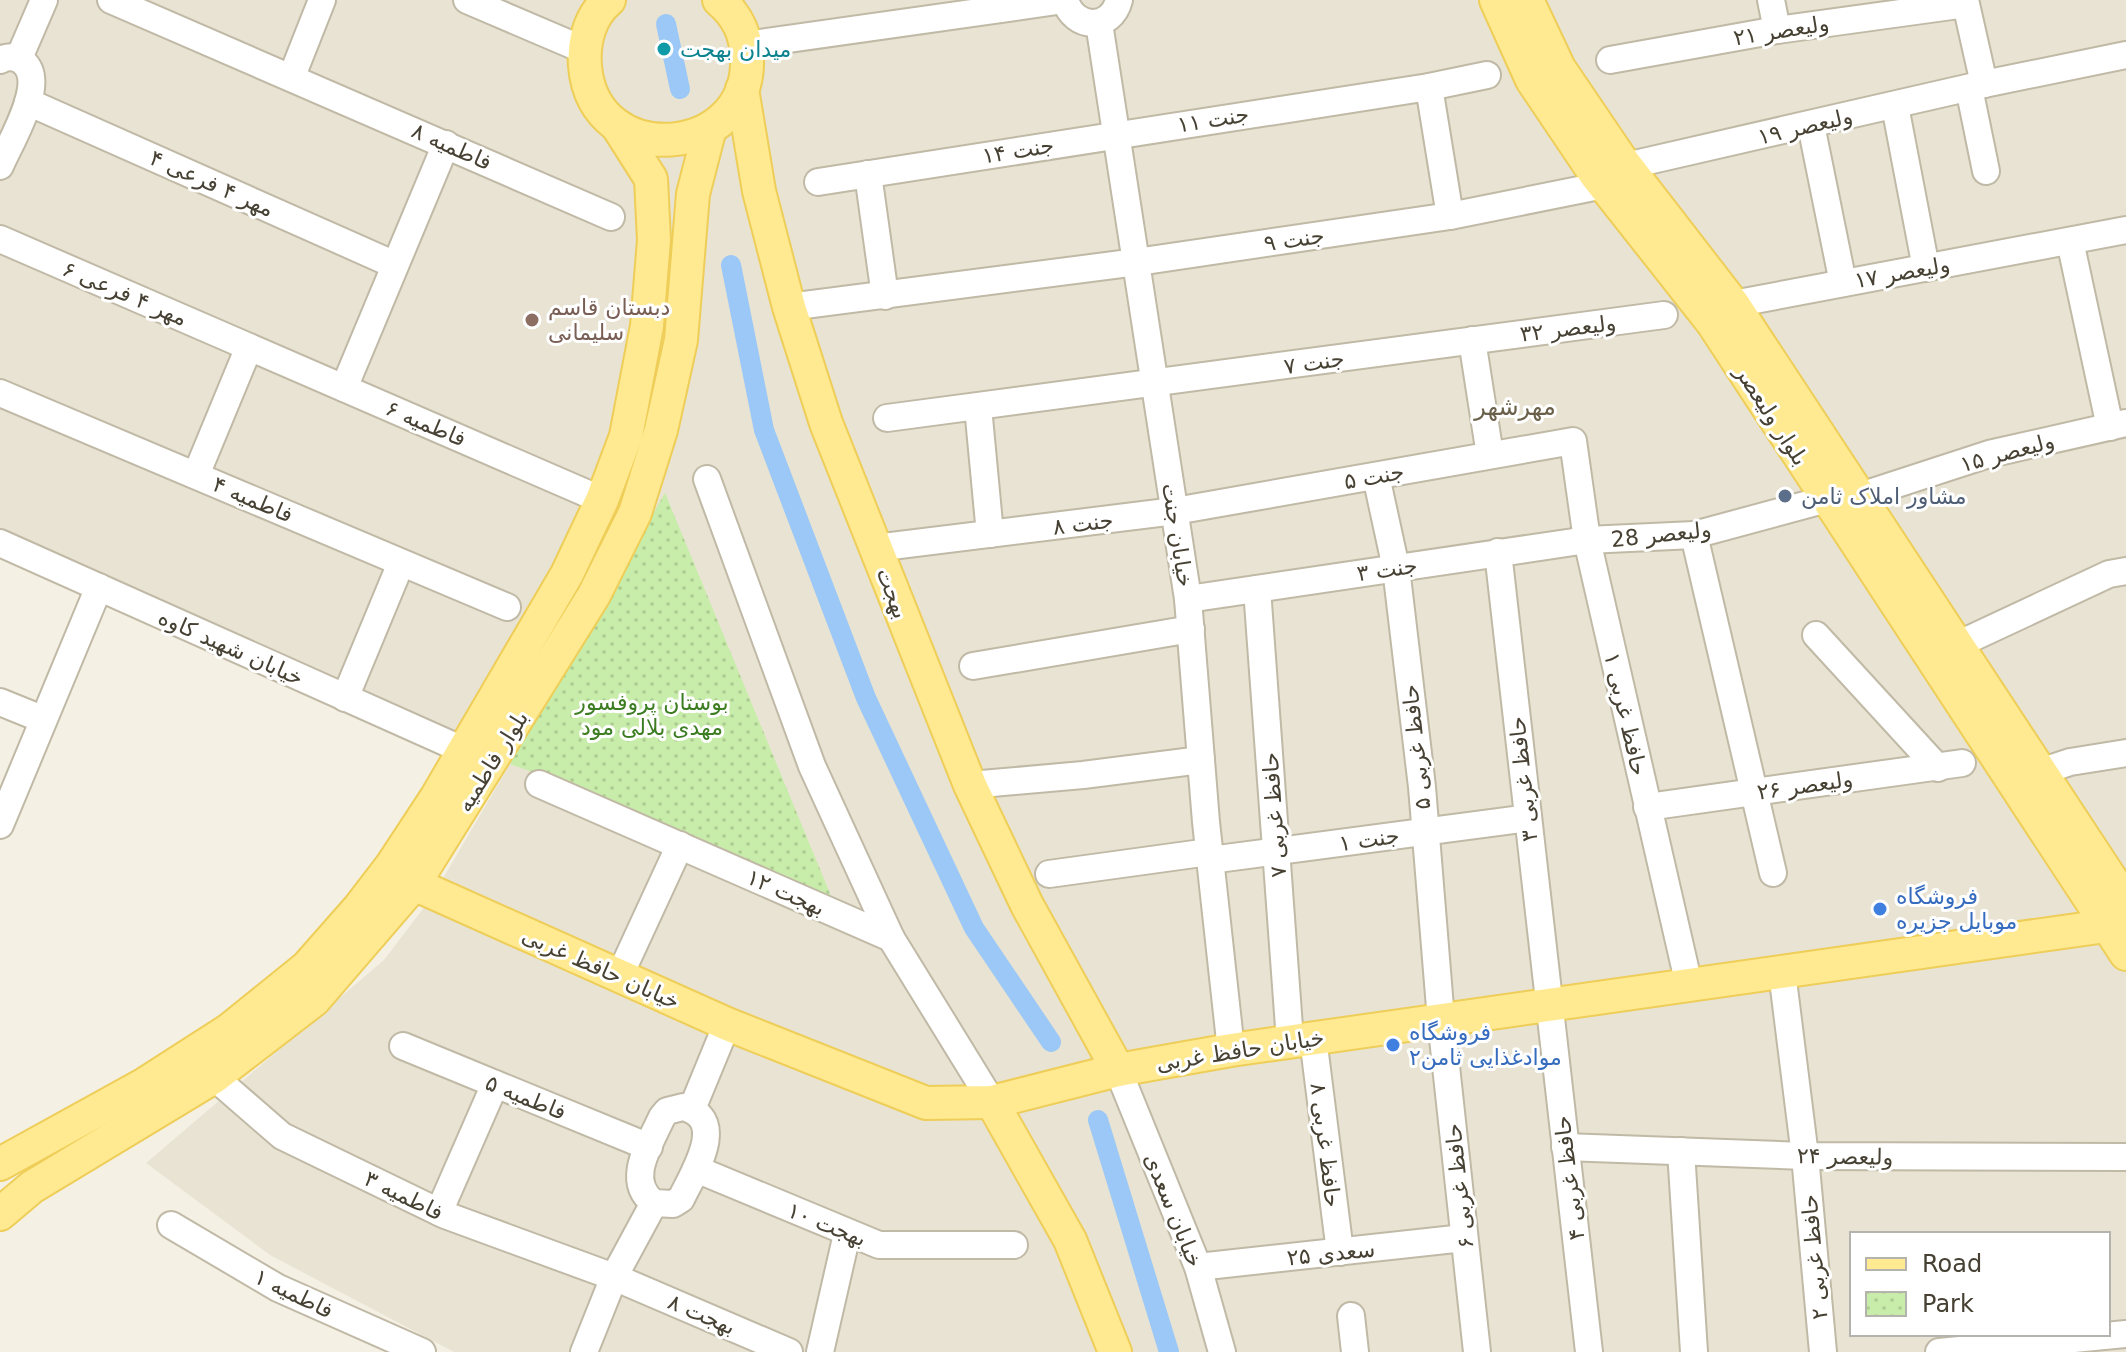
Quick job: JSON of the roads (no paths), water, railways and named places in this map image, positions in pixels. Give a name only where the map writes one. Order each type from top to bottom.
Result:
[{"type":"main road","name":"بلوار فاطمیه","points":[[0,1164],[145,1084],[229,1030],[307,967],[392,865],[436,798],[567,574],[602,500],[626,436],[647,326],[654,240],[651,179],[618,127],[599,109],[587,85],[584,0]]},
{"type":"main road","points":[[586,42],[609,0]]},
{"type":"main road","points":[[726,3],[737,20],[746,45]]},
{"type":"main road","name":"بلوار ولیعصر","points":[[1514,7],[1559,68],[1615,176],[1827,499],[2120,917]]},
{"type":"main road","name":"بهجت","points":[[746,45],[747,67],[742,89],[759,191],[789,307],[826,423],[970,785],[1027,905],[1118,1070]]},
{"type":"main road","points":[[618,127],[654,141],[692,137],[710,128],[729,111],[742,89]]},
{"type":"main road","name":"بلوار فاطمیه","points":[[0,1214],[32,1187],[214,1077],[314,1000],[414,884],[594,595],[635,513],[661,430],[681,340],[693,194],[710,128]]},
{"type":"main road","name":"بلوار ولیعصر","points":[[1615,176],[1733,304],[1860,496],[2040,772],[2120,917],[2126,954]]},
{"type":"main road","name":"خیابان حافظ غربی","points":[[414,884],[727,1024],[926,1103],[992,1102],[1118,1070],[1231,1050],[1782,972],[2120,917]]},
{"type":"main road","points":[[992,1102],[1070,1240],[1109,1350]]},
{"type":"street","points":[[0,166],[28,102],[33,79],[28,66],[9,59],[44,0]]},
{"type":"street","name":"فاطمیه ۸","points":[[111,0],[611,217]]},
{"type":"street","points":[[292,76],[322,0]]},
{"type":"street","points":[[467,0],[586,42]]},
{"type":"street","points":[[746,45],[1064,0],[1073,16],[1090,24],[1099,23],[1112,15],[1119,0]]},
{"type":"street","points":[[1771,0],[1777,30]]},
{"type":"street","name":"ولیعصر ۲۱","points":[[1610,60],[1777,30],[1966,4],[1976,86]]},
{"type":"street","name":"خیابان جنت","points":[[1099,23],[1188,599],[1210,856],[1231,1050]]},
{"type":"street","name":"ولیعصر ۱۹","points":[[1450,216],[1811,125],[2126,55]]},
{"type":"street","name":"جنت ۱۱","points":[[1118,134],[1429,87],[1487,75]]},
{"type":"street","points":[[1976,86],[1986,171]]},
{"type":"street","points":[[1429,87],[1450,216]]},
{"type":"street","name":"مهر ۴ فرعی ۴","points":[[28,102],[395,265]]},
{"type":"street","points":[[1895,106],[1926,268]]},
{"type":"street","points":[[1811,125],[1843,283]]},
{"type":"street","name":"جنت ۱۴","points":[[818,182],[1118,134]]},
{"type":"street","points":[[344,388],[446,144]]},
{"type":"street","points":[[868,174],[885,296]]},
{"type":"street","name":"جنت ۹","points":[[789,307],[1137,262],[1450,216]]},
{"type":"street","name":"ولیعصر ۱۷","points":[[1733,304],[2126,230]]},
{"type":"street","name":"مهر ۴ فرعی ۶","points":[[0,239],[249,347]]},
{"type":"street","points":[[2070,241],[2118,425]]},
{"type":"street","name":"ولیعصر ۳۲","points":[[1472,340],[1664,315]]},
{"type":"street","points":[[1472,340],[1490,455]]},
{"type":"street","name":"جنت ۷","points":[[887,418],[1472,340]]},
{"type":"street","points":[[196,475],[249,347]]},
{"type":"street","name":"فاطمیه ۶","points":[[249,347],[602,500]]},
{"type":"street","name":"فاطمیه ۴","points":[[0,393],[507,607]]},
{"type":"street","points":[[978,407],[990,534]]},
{"type":"street","name":"ولیعصر ۱۵","points":[[1860,496],[1989,454],[2118,425]]},
{"type":"street","name":"جنت ۵","points":[[1175,511],[1573,441]]},
{"type":"street","name":"حافظ غربی ۱","points":[[1573,441],[1587,540],[1689,985]]},
{"type":"street","name":"حافظ غربی ۵","points":[[1376,476],[1396,568],[1425,832],[1441,1020]]},
{"type":"street","points":[[707,479],[812,766],[891,938],[992,1102]]},
{"type":"street","name":"ولیعصر 28","points":[[1587,540],[1694,535],[1827,499]]},
{"type":"street","name":"جنت ۸","points":[[875,548],[1175,511]]},
{"type":"street","points":[[1694,535],[1773,873]]},
{"type":"street","name":"جنت ۳","points":[[1188,599],[1587,540]]},
{"type":"street","name":"خیابان شهید کاوه","points":[[0,543],[463,750]]},
{"type":"street","name":"حافظ غربی ۳","points":[[1498,552],[1548,1005]]},
{"type":"street","points":[[345,698],[401,563]]},
{"type":"street","points":[[1957,645],[2109,574],[2126,571]]},
{"type":"street","points":[[0,825],[99,587]]},
{"type":"street","name":"حافظ غربی ۷","points":[[1257,589],[1276,851],[1301,1040]]},
{"type":"street","points":[[973,666],[1191,629]]},
{"type":"street","name":"ولیعصر ۲۶","points":[[1647,807],[1950,766],[1816,635]]},
{"type":"street","points":[[0,702],[42,719]]},
{"type":"street","points":[[2040,772],[2070,762],[2126,753]]},
{"type":"street","points":[[970,785],[1201,760]]},
{"type":"street","name":"بهجت ۱۲","points":[[539,784],[891,938]]},
{"type":"street","name":"جنت ۱","points":[[1049,874],[1120,864],[1276,851],[1528,818]]},
{"type":"street","points":[[619,977],[680,845]]},
{"type":"street","name":"حافظ غربی ۲","points":[[1782,972],[1805,1156],[1823,1352]]},
{"type":"street","name":"حافظ غربی ۴","points":[[1548,1005],[1589,1352]]},
{"type":"street","name":"حافظ غربی ۶","points":[[1441,1020],[1477,1352]]},
{"type":"street","points":[[692,1109],[727,1024]]},
{"type":"street","name":"حافظ غربی ۸","points":[[1301,1040],[1340,1252]]},
{"type":"street","name":"فاطمیه ۵","points":[[403,1046],[649,1147]]},
{"type":"street","name":"خیابان سعدی","points":[[1118,1070],[1198,1267],[1222,1352]]},
{"type":"street","name":"فاطمیه ۳","points":[[214,1077],[282,1136],[439,1212],[614,1277]]},
{"type":"street","points":[[439,1212],[495,1084]]},
{"type":"street","points":[[683,1107],[692,1109],[706,1125],[708,1138],[696,1169],[681,1199],[673,1204],[654,1203],[640,1188],[638,1175],[649,1147],[667,1111],[683,1107]]},
{"type":"street","name":"ولیعصر ۲۴","points":[[1565,1147],[1805,1156],[2126,1157]]},
{"type":"street","points":[[1681,1151],[1694,1352]]},
{"type":"street","name":"بهجت ۱۰","points":[[696,1169],[879,1245],[1014,1245]]},
{"type":"street","points":[[584,1352],[614,1277],[654,1203]]},
{"type":"street","name":"فاطمیه ۱","points":[[171,1225],[278,1288],[422,1352]]},
{"type":"street","points":[[820,1352],[847,1234]]},
{"type":"street","name":"سعدی ۲۵","points":[[1198,1267],[1464,1238]]},
{"type":"street","name":"بهجت ۸","points":[[614,1277],[789,1352]]},
{"type":"street","points":[[1351,1316],[1355,1352]]},
{"type":"street","points":[[1939,1352],[2105,1336]]},
{"type":"waterway","points":[[666,24],[680,89]]},
{"type":"waterway","points":[[731,265],[764,430],[866,698],[974,928],[1051,1042]]},
{"type":"waterway","points":[[1098,1120],[1169,1352]]},
{"type":"place","name":"میدان بهجت","points":[[664,49]]},
{"type":"place","name":"دبستان قاسم سلیمانی","points":[[532,320]]},
{"type":"place","name":"مشاور املاک ثامن","points":[[1785,496]]},
{"type":"place","name":"فروشگاه موبایل جزیره","points":[[1880,909]]},
{"type":"place","name":"فروشگاه موادغذایی ثامن۲","points":[[1393,1045]]},
{"type":"district","name":"مهرشهر","points":[[1515,407]]},
{"type":"park label","name":"بوستان پروفسور مهدی بلالی مود","points":[[652,714]]}]
